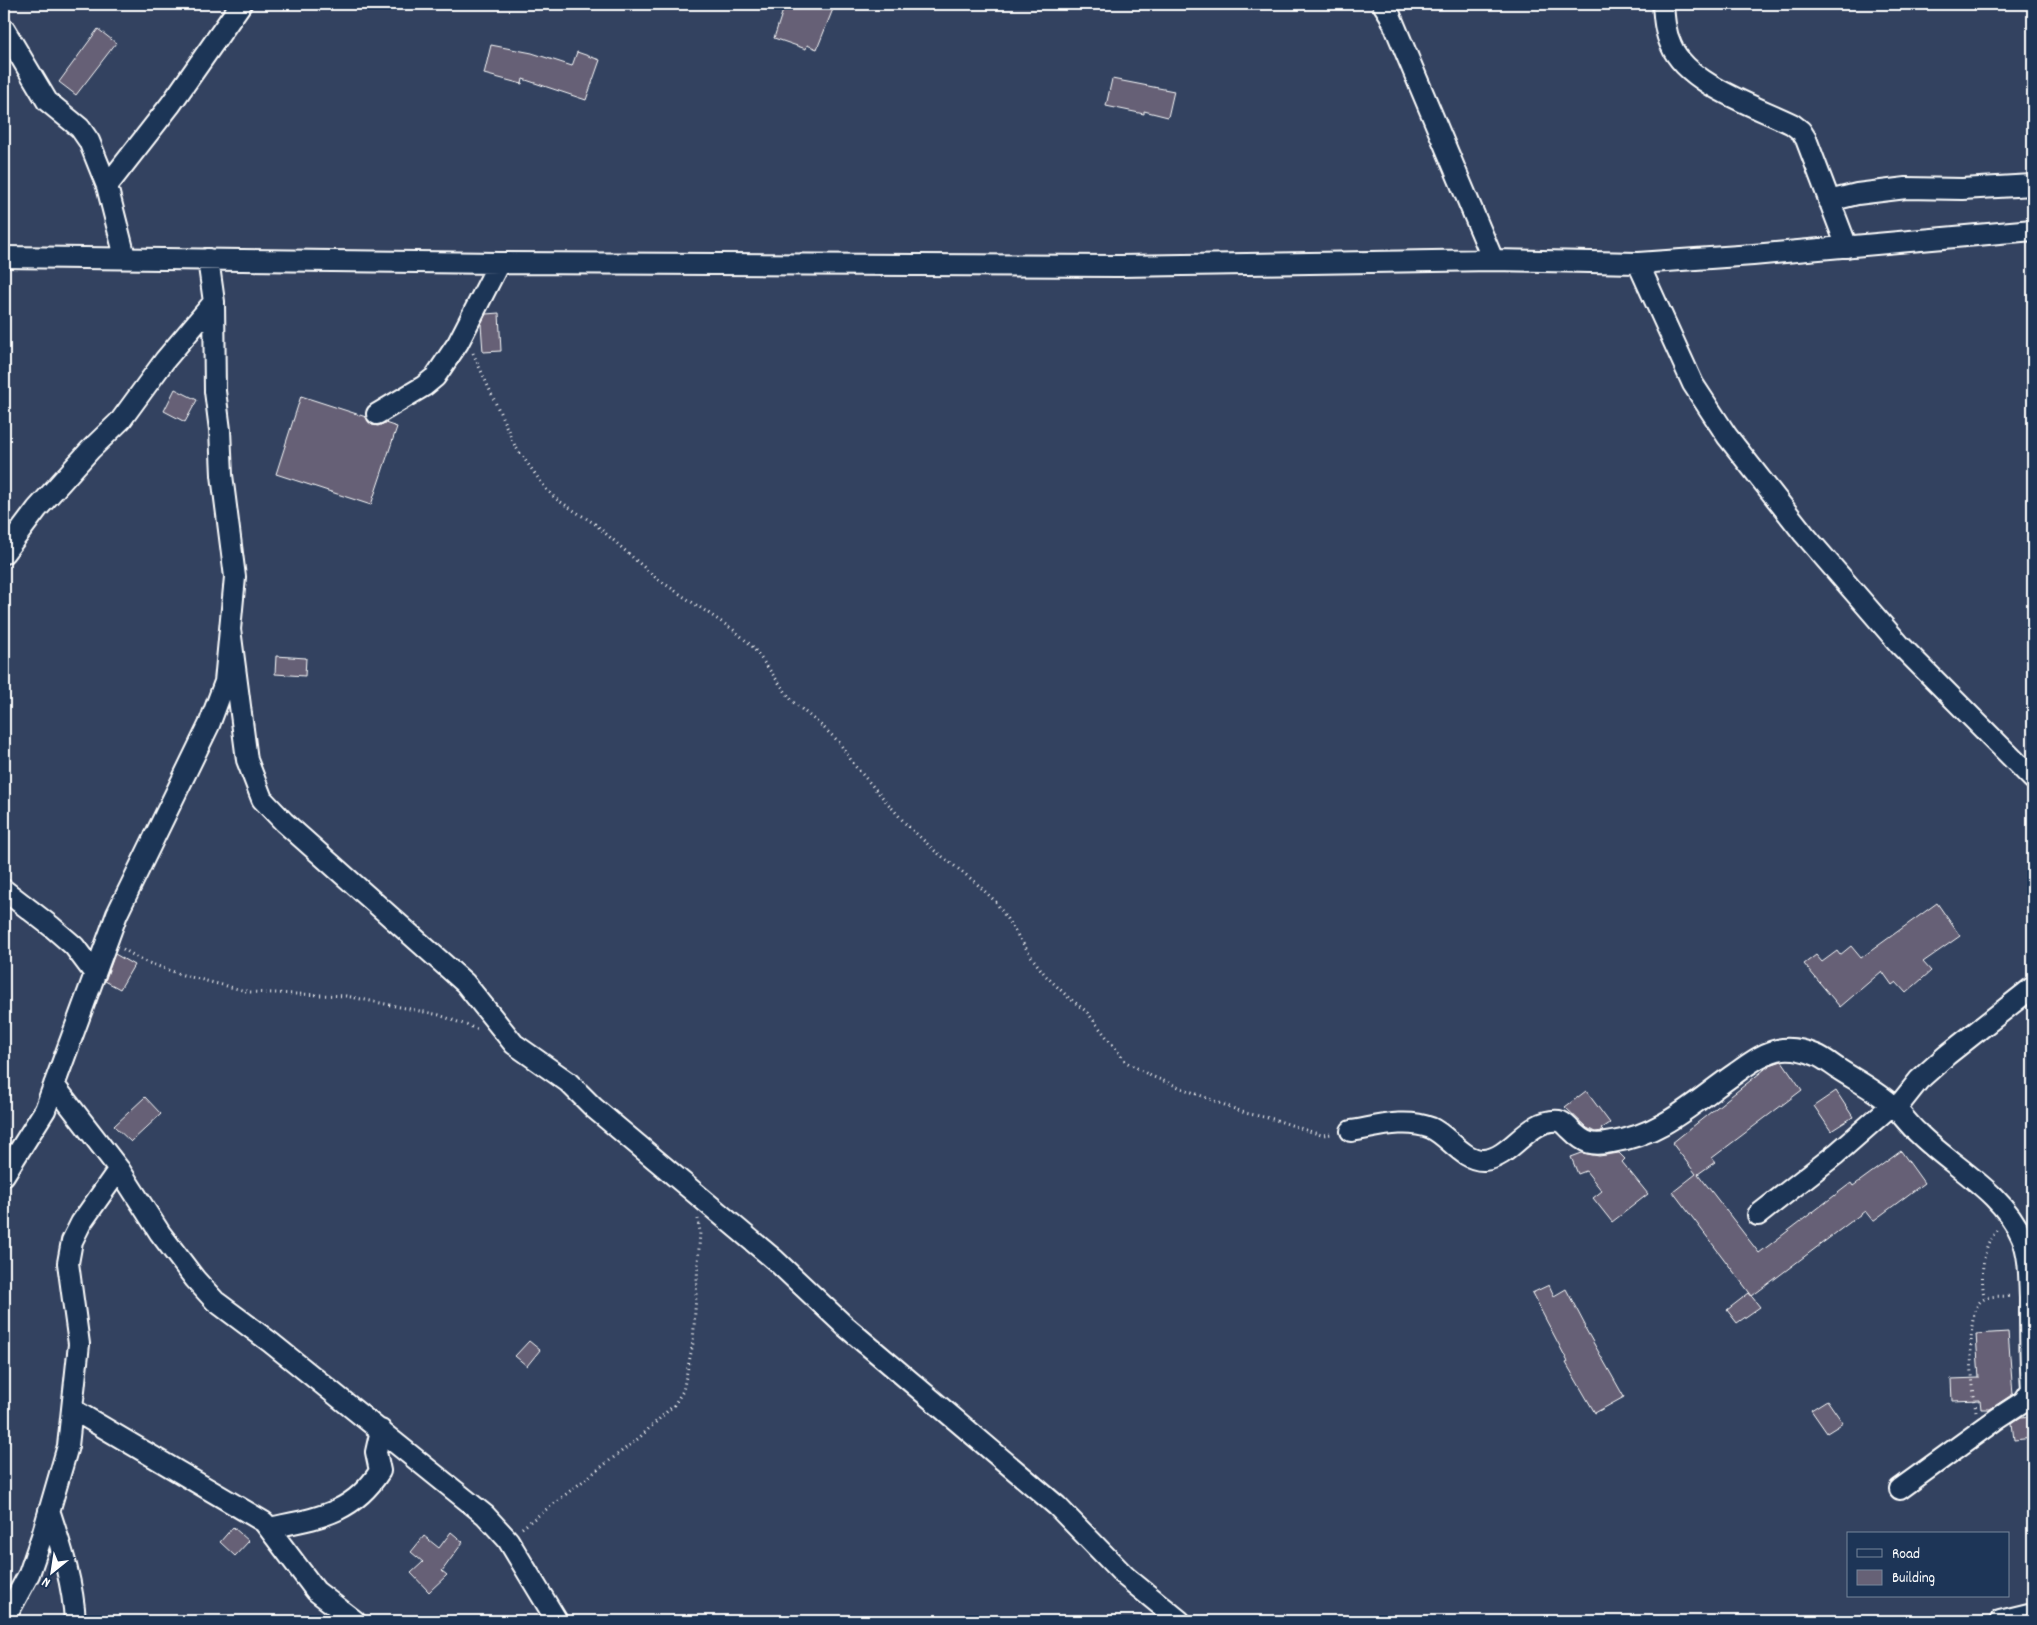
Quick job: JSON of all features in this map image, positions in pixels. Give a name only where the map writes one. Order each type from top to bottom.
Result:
[{"type":"street","points":[[107,186],[170,104],[241,4]]},
{"type":"street","points":[[1383,4],[1390,15],[1493,260]]},
{"type":"street","points":[[1663,4],[1664,25],[1671,47],[1685,66],[1705,83],[1792,124],[1801,131],[1806,139],[1847,247]]},
{"type":"street","points":[[4,29],[47,101],[80,128],[89,141],[107,186],[124,257]]},
{"type":"street","points":[[1829,200],[1857,194],[1906,188],[1962,189],[2033,185]]},
{"type":"street","points":[[4,257],[499,263],[1120,266],[1493,260],[1638,263],[2033,230]]},
{"type":"street","points":[[4,1175],[45,1110],[117,914],[209,725],[225,682],[235,577],[222,475],[220,430],[215,391],[214,302],[208,259]]},
{"type":"street","points":[[377,414],[424,386],[448,360],[499,263]]},
{"type":"street","points":[[1638,263],[1693,384],[1728,436],[1804,534],[1900,645],[2033,779]]},
{"type":"street","points":[[4,553],[10,540],[37,509],[90,450],[121,420],[165,360],[214,302]]},
{"type":"street","points":[[230,629],[248,760],[262,799],[284,822],[465,983],[514,1044],[568,1082],[594,1108],[775,1260],[845,1326],[1057,1506],[1126,1577],[1180,1621]]},
{"type":"street","points":[[4,890],[74,946],[95,974]]},
{"type":"street","points":[[1758,1215],[1894,1107],[1926,1074],[2033,987]]},
{"type":"street","points":[[1351,1131],[1389,1124],[1407,1123],[1419,1125],[1438,1132],[1474,1158],[1483,1160],[1498,1156],[1517,1139],[1548,1122],[1564,1122],[1582,1140],[1592,1145],[1614,1142],[1646,1134],[1660,1127],[1758,1058],[1782,1049],[1801,1050],[1818,1056],[1894,1107],[1918,1133],[1995,1199],[2012,1218],[2023,1239],[2029,1265],[2032,1389],[2024,1402],[1980,1431],[1900,1489]]},
{"type":"street","points":[[54,1086],[119,1169],[160,1233],[215,1301],[270,1342],[485,1515],[508,1540],[557,1621]]},
{"type":"street","points":[[4,1620],[29,1574],[68,1446],[79,1344],[68,1264],[72,1242],[81,1223],[119,1169]]},
{"type":"street","points":[[72,1409],[264,1522],[316,1591],[355,1621]]},
{"type":"street","points":[[269,1528],[324,1517],[357,1498],[380,1471],[376,1452],[380,1430]]},
{"type":"street","points":[[49,1510],[66,1560],[74,1595],[75,1621]]},
{"type":"street","points":[[2000,1621],[2033,1613]]},
{"type":"path","points":[[464,332],[515,446],[546,490],[556,499],[595,524],[656,578],[735,631],[752,646],[793,702],[824,726],[839,742],[856,766],[905,823],[996,902],[1042,970],[1068,997],[1087,1012],[1126,1062],[1151,1076],[1245,1113],[1273,1118],[1321,1135],[1351,1131]]},
{"type":"path","points":[[108,939],[143,960],[183,975],[250,992],[346,996],[439,1015],[480,1031]]},
{"type":"path","points":[[508,1540],[639,1438],[674,1405],[683,1391],[693,1344],[700,1232],[691,1190]]},
{"type":"path","points":[[1984,1298],[1982,1279],[1985,1252],[1995,1232],[2012,1218]]},
{"type":"path","points":[[1980,1431],[1971,1355],[1971,1332],[1975,1306],[1984,1298],[2030,1295]]},
{"type":"building","points":[[785,4],[835,4],[817,49],[807,45],[806,49],[774,38]]},
{"type":"building","points":[[98,29],[116,43],[76,95],[59,82]]},
{"type":"building","points":[[491,45],[532,53],[572,66],[577,52],[600,60],[586,100],[523,79],[522,84],[484,74]]},
{"type":"building","points":[[1112,79],[1174,91],[1168,117],[1144,111],[1144,114],[1106,106]]},
{"type":"building","points":[[499,313],[501,351],[483,352],[481,324],[486,314]]},
{"type":"building","points":[[175,389],[197,400],[185,422],[164,411]]},
{"type":"building","points":[[301,396],[366,417],[372,425],[378,426],[385,423],[397,427],[371,505],[276,474]]},
{"type":"building","points":[[276,656],[306,658],[305,676],[275,674]]},
{"type":"building","points":[[1937,903],[1960,936],[1923,962],[1931,971],[1906,993],[1896,982],[1892,985],[1882,971],[1840,1007],[1804,964],[1816,955],[1822,962],[1837,951],[1840,955],[1851,946],[1861,958]]},
{"type":"building","points":[[115,954],[134,965],[120,989],[105,981]]},
{"type":"building","points":[[1782,1061],[1802,1090],[1712,1158],[1715,1162],[1698,1174],[1759,1253],[1851,1183],[1853,1186],[1901,1151],[1924,1183],[1873,1221],[1865,1211],[1752,1296],[1673,1192],[1696,1174],[1672,1143],[1770,1065]]},
{"type":"building","points":[[1586,1091],[1610,1123],[1601,1129],[1603,1131],[1595,1132],[1587,1128],[1565,1107]]},
{"type":"building","points":[[1836,1091],[1853,1117],[1831,1131],[1814,1106]]},
{"type":"building","points":[[145,1097],[161,1114],[131,1142],[114,1126]]},
{"type":"building","points":[[1582,1153],[1599,1156],[1619,1153],[1625,1159],[1622,1162],[1648,1194],[1612,1222],[1593,1198],[1602,1191],[1586,1171],[1578,1174],[1571,1157]]},
{"type":"building","points":[[1549,1285],[1554,1296],[1566,1289],[1585,1328],[1624,1397],[1595,1413],[1566,1363],[1568,1362],[1532,1293]]},
{"type":"building","points":[[1749,1293],[1760,1307],[1737,1323],[1727,1310]]},
{"type":"building","points":[[2008,1332],[2013,1394],[1990,1409],[1981,1409],[1980,1400],[1952,1401],[1951,1379],[1979,1378],[1976,1334]]},
{"type":"building","points":[[529,1341],[540,1350],[527,1366],[515,1356]]},
{"type":"building","points":[[1827,1400],[1843,1423],[1827,1433],[1811,1410]]},
{"type":"building","points":[[2033,1416],[2033,1438],[2014,1440],[2012,1423],[2021,1417]]},
{"type":"building","points":[[233,1527],[249,1541],[235,1556],[220,1542]]},
{"type":"building","points":[[451,1532],[463,1542],[442,1571],[447,1575],[429,1592],[411,1573],[423,1562],[411,1552],[424,1536],[439,1548]]}]
